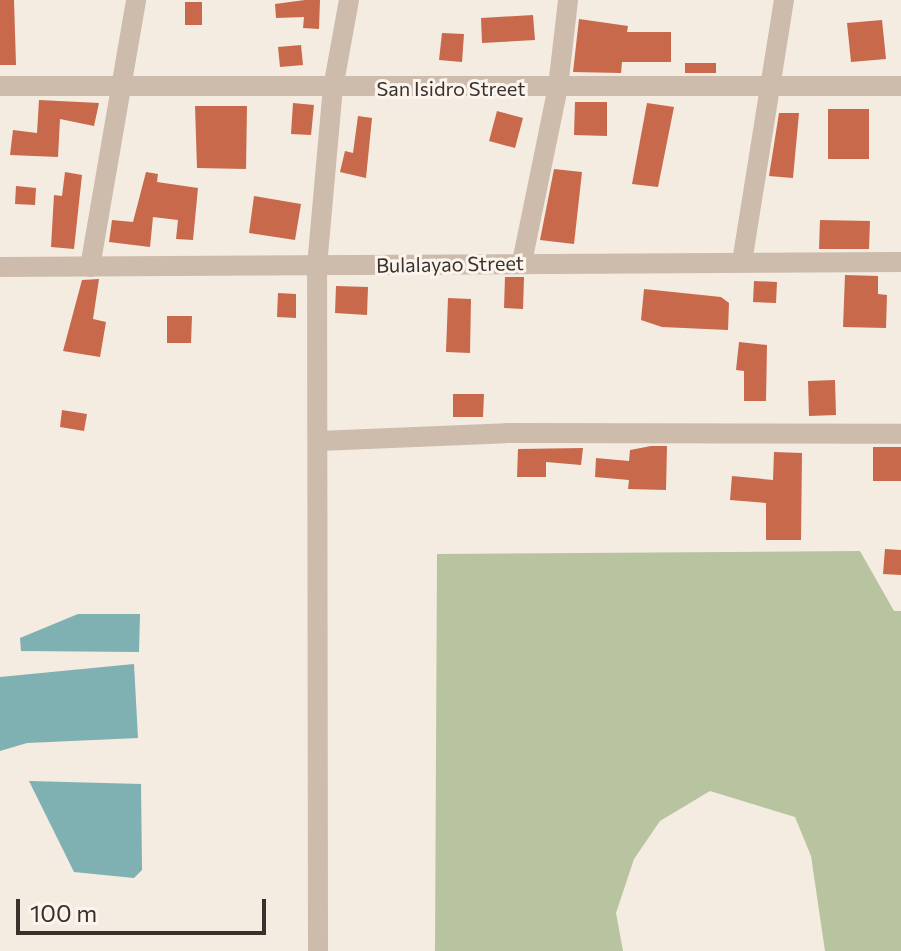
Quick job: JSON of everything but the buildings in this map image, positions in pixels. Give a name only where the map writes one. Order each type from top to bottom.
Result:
[{"type":"street","points":[[90,267],[116,88],[136,0]]},
{"type":"street","points":[[318,951],[317,266],[333,88],[349,0]]},
{"type":"street","points":[[522,262],[558,87],[568,0]]},
{"type":"street","points":[[742,262],[768,83],[784,0]]},
{"type":"street","name":"San Isidro Street","points":[[0,86],[333,88],[768,83],[901,86]]},
{"type":"street","name":"Bulalayao Street","points":[[0,267],[901,262]]},
{"type":"street","points":[[319,441],[506,433],[901,434]]},
{"type":"green space","points":[[860,551],[894,611],[901,611],[901,951],[825,951],[811,856],[795,817],[710,791],[660,821],[634,859],[616,913],[623,951],[435,951],[437,554]]},
{"type":"water","points":[[78,614],[140,614],[139,652],[21,651],[20,638]]},
{"type":"water","points":[[134,664],[138,738],[27,743],[0,751],[0,677]]},
{"type":"water","points":[[29,781],[141,784],[142,870],[134,878],[74,872]]}]
